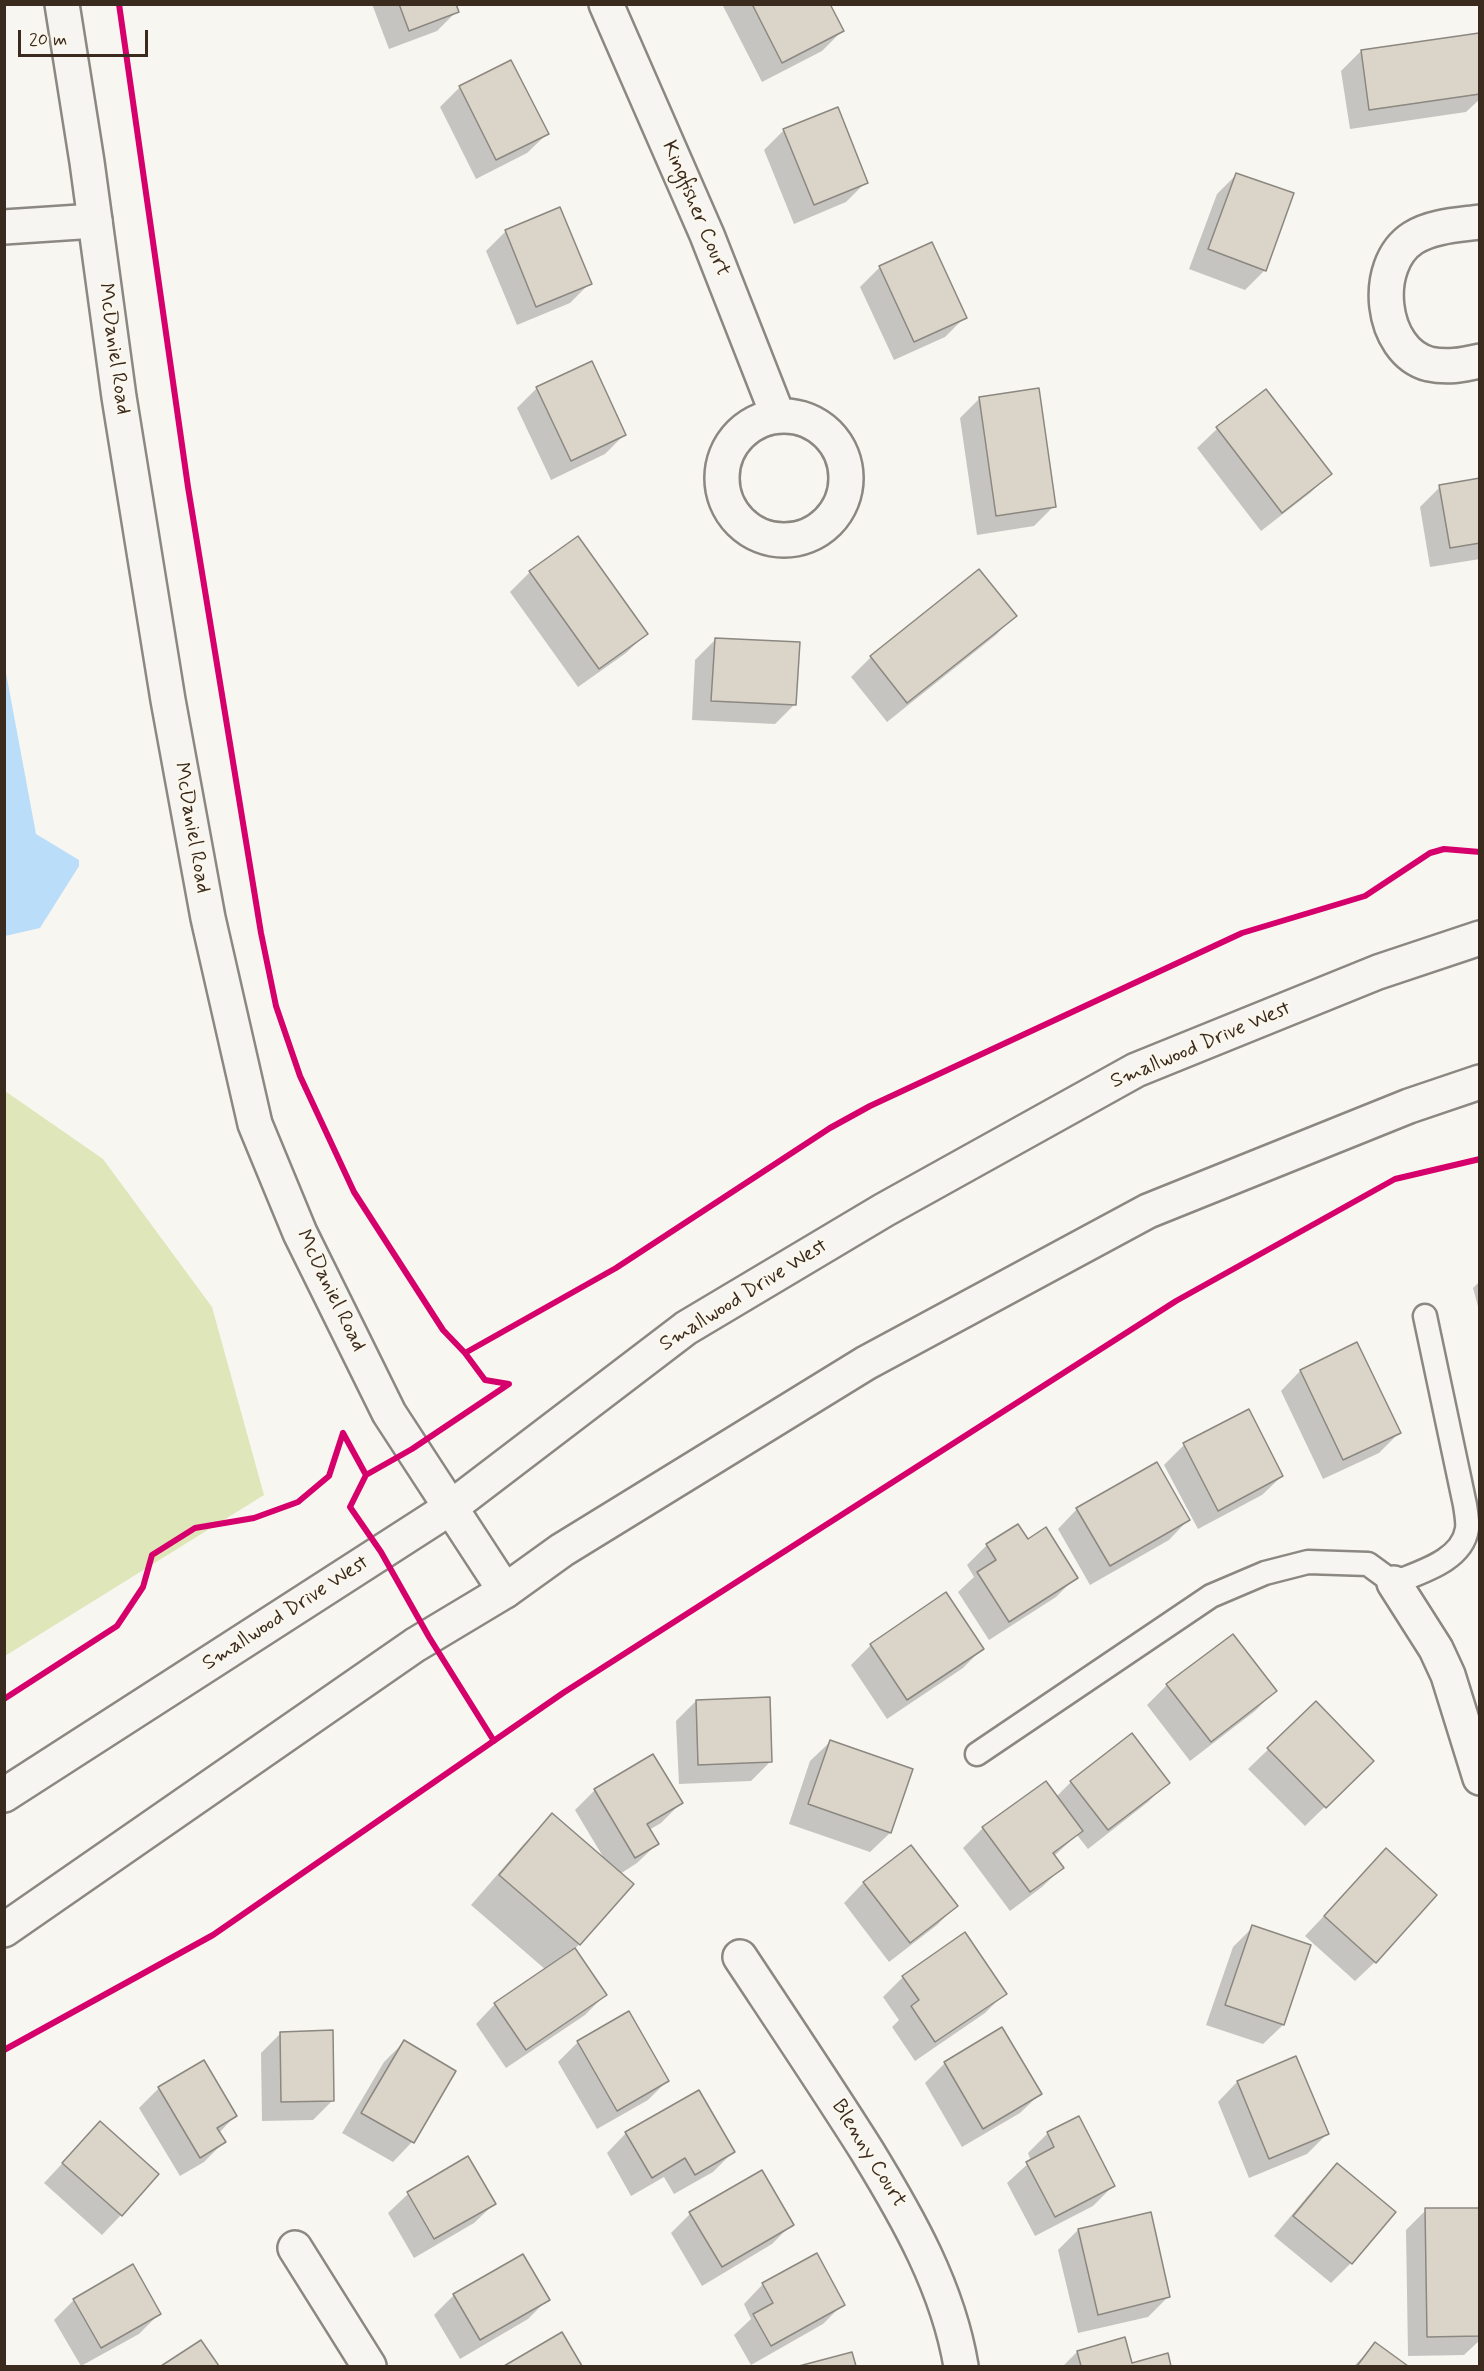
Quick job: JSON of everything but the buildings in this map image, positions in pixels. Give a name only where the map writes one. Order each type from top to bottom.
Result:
[{"type":"main road","name":"McDaniel Road","points":[[62,4],[96,221],[119,397],[168,700],[208,918],[255,1124],[300,1233],[389,1413],[505,1591]]},
{"type":"main road","name":"Kingfisher Court","points":[[606,4],[707,235],[778,416]]},
{"type":"main road","points":[[4,227],[96,221]]},
{"type":"main road","points":[[1479,222],[1438,228],[1413,238],[1399,251],[1387,275],[1386,299],[1392,326],[1399,341],[1409,353],[1428,364],[1453,367],[1479,362]]},
{"type":"main road","name":"Smallwood Drive West","points":[[4,1795],[450,1508],[686,1328],[884,1210],[1126,1075],[1378,972],[1479,938]]},
{"type":"main road","points":[[4,1930],[416,1645],[505,1591],[561,1550],[866,1363],[1148,1211],[1409,1106],[1479,1082]]},
{"type":"main road","points":[[1394,1583],[1432,1642],[1448,1675],[1479,1778]]},
{"type":"main road","name":"Blenny Court","points":[[740,1957],[844,2115],[907,2218],[955,2332],[961,2367]]},
{"type":"main road","points":[[295,2248],[369,2367]]},
{"type":"lane","points":[[977,1754],[1211,1596],[1265,1573],[1308,1562],[1368,1563],[1394,1583],[1443,1561],[1460,1546],[1467,1529],[1465,1505],[1425,1316]]},
{"type":"green space","points":[[5,1091],[103,1159],[212,1307],[264,1495],[5,1656]]},
{"type":"water","points":[[4,662],[36,834],[79,860],[79,866],[40,928],[5,936]]},
{"type":"cycle path","points":[[119,4],[188,487],[261,933],[276,1006],[300,1076],[354,1192],[443,1330],[465,1353],[485,1380],[509,1384],[412,1449],[366,1475],[343,1433]]},
{"type":"cycle path","points":[[465,1353],[616,1268],[830,1128],[870,1106],[1242,933],[1365,896],[1430,853],[1444,849],[1480,852]]},
{"type":"cycle path","points":[[4,2050],[213,1935],[563,1693],[1176,1301],[1395,1179],[1480,1159]]},
{"type":"cycle path","points":[[4,1699],[117,1626],[143,1587],[152,1555],[195,1528],[254,1518],[298,1502],[329,1476],[343,1433]]},
{"type":"cycle path","points":[[366,1475],[350,1507],[381,1552],[429,1637],[494,1741]]}]
